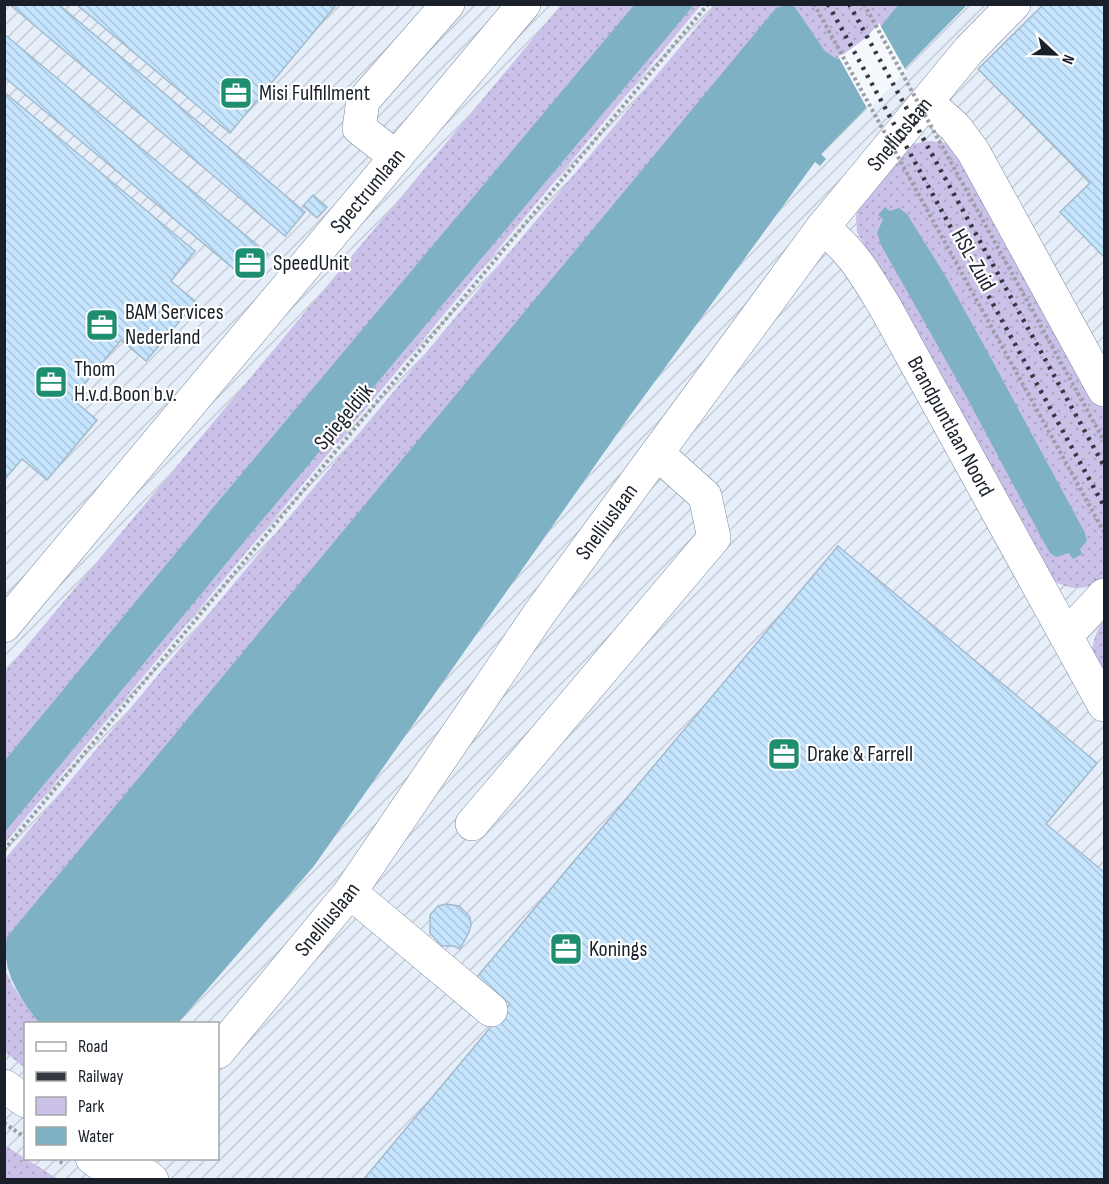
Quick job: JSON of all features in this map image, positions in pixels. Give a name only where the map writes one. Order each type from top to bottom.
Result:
[{"type":"street","points":[[396,157],[359,128],[363,101],[448,4]]},
{"type":"street","name":"Spectrumlaan","points":[[4,626],[524,4]]},
{"type":"street","name":"Snelliuslaan","points":[[219,1051],[350,892],[539,614],[822,228],[969,50],[1014,4]]},
{"type":"street","points":[[927,102],[955,127],[973,151],[1104,390]]},
{"type":"street","name":"Brandpuntlaan Noord","points":[[822,228],[846,247],[884,304],[1104,705]]},
{"type":"street","points":[[472,824],[714,538],[705,496],[657,453]]},
{"type":"street","points":[[1066,636],[1104,595]]},
{"type":"street","points":[[350,892],[491,1010]]},
{"type":"street","points":[[4,1086],[24,1100]]},
{"type":"street","points":[[99,1160],[130,1169]]},
{"type":"path","name":"Spiegeldijk","points":[[4,850],[708,4]]},
{"type":"path","name":"HSL-Zuid","points":[[814,4],[1104,532]]},
{"type":"path","name":"HSL-Zuid","points":[[864,4],[1104,441]]},
{"type":"path","points":[[4,1124],[24,1137]]},
{"type":"shaded area","points":[[5,5],[1104,5],[1104,1179],[5,1180]]},
{"type":"green space","points":[[561,5],[635,5],[221,498],[5,760],[5,672]]},
{"type":"green space","points":[[694,5],[701,5],[5,843],[5,832],[249,536]]},
{"type":"green space","points":[[715,5],[898,5],[864,45],[837,59],[825,51],[795,7],[5,945],[5,859]]},
{"type":"green space","points":[[928,141],[948,143],[970,167],[1104,411],[1104,578],[1091,585],[1072,588],[1052,580],[857,232],[858,207],[909,145]]},
{"type":"green space","points":[[1104,620],[1104,683],[1094,658],[1093,645]]},
{"type":"green space","points":[[4,968],[14,988],[38,1022],[24,1022],[24,1067],[5,1052]]},
{"type":"green space","points":[[4,1145],[24,1158],[24,1160],[28,1160],[58,1179],[5,1179]]},
{"type":"water","points":[[635,4],[694,5],[249,536],[5,832],[5,760]]},
{"type":"water","points":[[785,5],[795,7],[825,51],[837,59],[864,45],[898,5],[967,5],[821,154],[826,159],[820,166],[815,162],[629,417],[314,866],[179,1022],[38,1022],[19,994],[9,972],[7,937],[776,8]]},
{"type":"water","points":[[885,207],[890,211],[899,208],[907,214],[946,277],[1085,533],[1087,541],[1080,549],[1082,554],[1073,559],[1069,553],[1056,557],[1050,553],[966,396],[881,245],[877,233],[883,219],[878,215]]},
{"type":"pier","points":[[879,23],[906,71],[868,110],[838,56],[867,37]]},
{"type":"building","points":[[9,4],[58,4],[305,212],[285,236]]},
{"type":"building","points":[[76,4],[337,4],[230,133]]},
{"type":"building","points":[[1044,4],[1104,4],[1104,257],[1060,212],[1090,183],[978,69]]},
{"type":"building","points":[[4,34],[268,254],[246,279],[4,77]]},
{"type":"building","points":[[4,92],[195,251],[171,281],[196,302],[146,361],[121,340],[72,399],[97,420],[47,480],[22,459],[4,480]]},
{"type":"building","points":[[313,195],[327,207],[317,218],[303,206]]},
{"type":"building","points":[[838,546],[1097,763],[1046,824],[1104,872],[1104,1180],[363,1180],[510,1004],[477,977]]},
{"type":"building","points":[[446,904],[459,906],[470,917],[469,932],[460,949],[454,946],[442,946],[430,933],[430,915],[438,906]]},
{"type":"railway","points":[[828,4],[1104,506]]},
{"type":"railway","points":[[849,4],[1104,466]]},
{"type":"place","name":"Misi Fulfillment","points":[[236,93]]},
{"type":"place","name":"SpeedUnit","points":[[250,263]]},
{"type":"place","name":"BAM Services Nederland","points":[[102,325]]},
{"type":"place","name":"Thom H.v.d.Boon b.v.","points":[[51,382]]},
{"type":"place","name":"Drake & Farrell","points":[[784,754]]},
{"type":"place","name":"Konings","points":[[566,949]]}]
